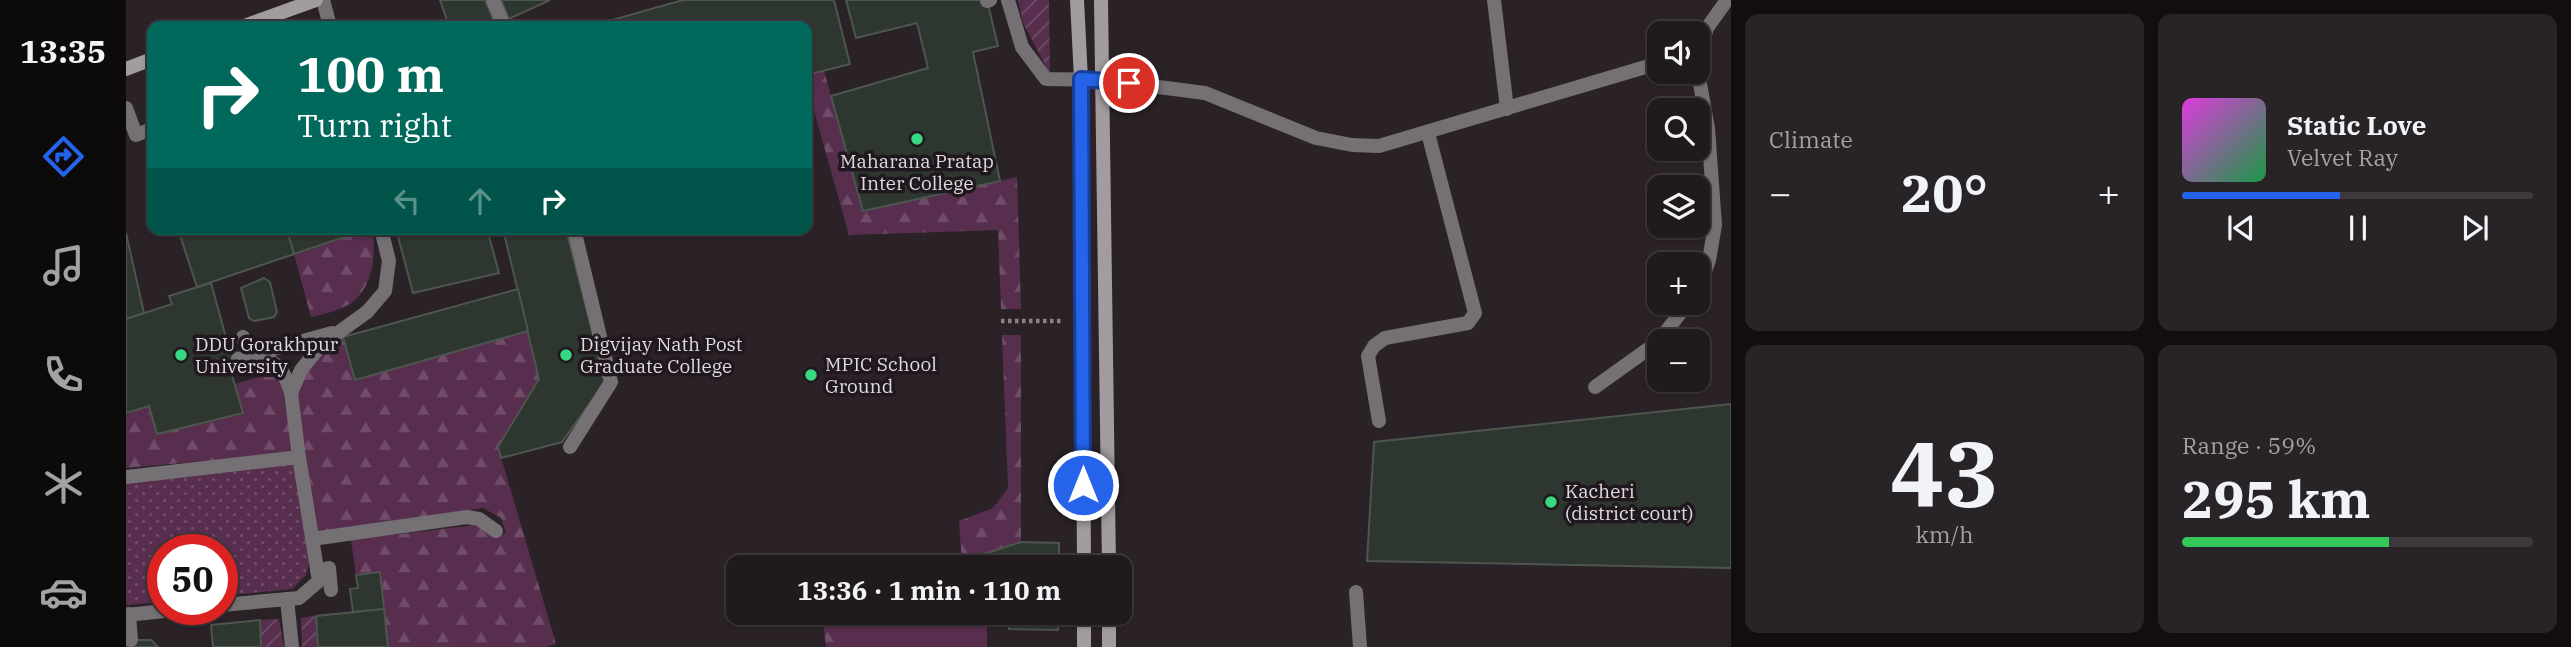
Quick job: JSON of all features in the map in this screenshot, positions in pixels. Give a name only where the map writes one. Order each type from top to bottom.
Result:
[{"type":"main road","points":[[258,21],[316,0]]},
{"type":"main road","points":[[1077,0],[1081,79],[1084,555]]},
{"type":"main road","points":[[1101,0],[1109,555]]},
{"type":"main road","points":[[126,69],[147,61]]},
{"type":"main road","points":[[1084,625],[1084,647]]},
{"type":"main road","points":[[1109,625],[1109,647]]},
{"type":"lane","points":[[323,0],[329,21]]},
{"type":"lane","points":[[494,0],[502,21]]},
{"type":"lane","points":[[1008,0],[1022,47],[1046,79],[1104,80],[1205,93],[1316,138],[1352,145],[1379,146],[1647,67]]},
{"type":"lane","points":[[1494,0],[1507,109]]},
{"type":"lane","points":[[1710,24],[1727,0]]},
{"type":"lane","points":[[1700,84],[1708,128],[1715,225],[1710,254]]},
{"type":"lane","points":[[126,108],[136,135],[147,131]]},
{"type":"lane","points":[[1379,421],[1368,356],[1374,346],[1385,338],[1468,323],[1475,313],[1427,133]]},
{"type":"lane","points":[[291,393],[301,370],[321,345],[367,312],[385,291],[389,261],[382,235]]},
{"type":"lane","points":[[570,447],[616,382],[576,235]]},
{"type":"lane","points":[[1595,387],[1658,342],[1679,315]]},
{"type":"lane","points":[[244,358],[340,330]]},
{"type":"lane","points":[[243,337],[244,358]]},
{"type":"lane","points":[[238,604],[299,598],[319,582],[291,393],[284,372],[272,360],[244,358]]},
{"type":"lane","points":[[126,477],[299,457]]},
{"type":"lane","points":[[312,539],[467,517],[480,519],[496,531]]},
{"type":"lane","points":[[317,571],[329,569],[331,590]]},
{"type":"lane","points":[[1356,592],[1360,647]]},
{"type":"lane","points":[[287,599],[292,647]]},
{"type":"lane","points":[[131,640],[127,615],[147,613]]},
{"type":"path","points":[[1001,321],[1082,322]]},
{"type":"green space","points":[[1018,0],[1049,0],[1050,74],[1023,23]]},
{"type":"green space","points":[[824,71],[863,211],[1017,177],[1021,309],[1001,309],[998,230],[849,235],[812,112],[812,74]]},
{"type":"green space","points":[[350,235],[373,235],[373,260],[363,290],[348,305],[311,317],[294,254]]},
{"type":"green space","points":[[528,331],[539,379],[498,447],[556,644],[545,647],[388,647],[380,572],[356,575],[351,540],[474,525],[482,527],[492,537],[506,533],[501,518],[483,508],[317,534],[297,394],[301,384],[315,362],[343,337],[355,380]]},
{"type":"green space","points":[[1002,335],[1021,335],[1021,542],[981,555],[961,555],[959,521],[993,508],[1008,488]]},
{"type":"green space","points":[[260,377],[273,377],[281,381],[293,453],[126,468],[126,413],[149,406],[157,434],[242,413],[235,384]]},
{"type":"green space","points":[[295,462],[310,561],[306,575],[292,589],[238,594],[238,534],[147,534],[147,603],[126,605],[126,482]]},
{"type":"green space","points":[[316,616],[318,647],[302,647],[301,618]]},
{"type":"green space","points":[[279,619],[284,647],[261,647],[260,620]]},
{"type":"green space","points":[[823,625],[849,625],[849,647],[826,647]]},
{"type":"green space","points":[[849,625],[987,625],[987,647],[849,647]]},
{"type":"building","points":[[440,0],[485,0],[494,21],[447,21]]},
{"type":"building","points":[[501,0],[550,0],[509,19]]},
{"type":"building","points":[[683,0],[834,0],[850,64],[812,74],[812,21],[609,21]]},
{"type":"building","name":"Maharana Pratap Inter College","points":[[846,0],[987,0],[998,46],[973,52],[1000,181],[863,211],[831,96],[928,68],[917,23],[856,38]]},
{"type":"building","points":[[126,233],[144,313],[126,319]]},
{"type":"building","points":[[180,235],[289,235],[294,254],[197,287]]},
{"type":"building","points":[[289,235],[350,235],[294,254]]},
{"type":"building","points":[[398,235],[489,235],[499,273],[413,293]]},
{"type":"building","name":"Digvijay Nath Post Graduate College","points":[[504,235],[568,235],[605,382],[562,442],[501,458],[498,447],[539,379]]},
{"type":"building","name":"DDU Gorakhpur University","points":[[264,278],[270,282],[277,312],[274,317],[254,321],[249,318],[241,288]]},
{"type":"building","name":"DDU Gorakhpur University","points":[[211,283],[230,352],[235,350],[242,369],[231,372],[243,413],[157,434],[149,406],[126,413],[126,319],[172,304],[169,296]]},
{"type":"building","name":"DDU Gorakhpur University","points":[[518,289],[528,331],[355,380],[343,337]]},
{"type":"building","name":"Kacheri (district court)","points":[[1731,404],[1731,568],[1367,561],[1374,442]]},
{"type":"building","points":[[1021,542],[1059,543],[1059,555],[981,555]]},
{"type":"building","points":[[380,572],[384,609],[353,612],[350,589],[358,588],[356,575]]},
{"type":"building","points":[[384,609],[388,647],[318,647],[316,616]]},
{"type":"building","points":[[260,620],[261,647],[213,647],[211,625],[238,625],[238,622]]},
{"type":"building","points":[[1009,625],[1058,625],[1058,630],[1009,629]]},
{"type":"building","points":[[126,640],[151,640],[158,647],[126,647]]},
{"type":"place","name":"Maharana Pratap Inter College","points":[[917,139]]},
{"type":"place","name":"DDU Gorakhpur University","points":[[181,355]]},
{"type":"place","name":"Digvijay Nath Post Graduate College","points":[[566,355]]},
{"type":"place","name":"MPIC School Ground","points":[[811,375]]},
{"type":"place","name":"Kacheri (district court)","points":[[1551,502]]},
{"type":"route","points":[[1083,485],[1081,79],[1129,83]]}]
